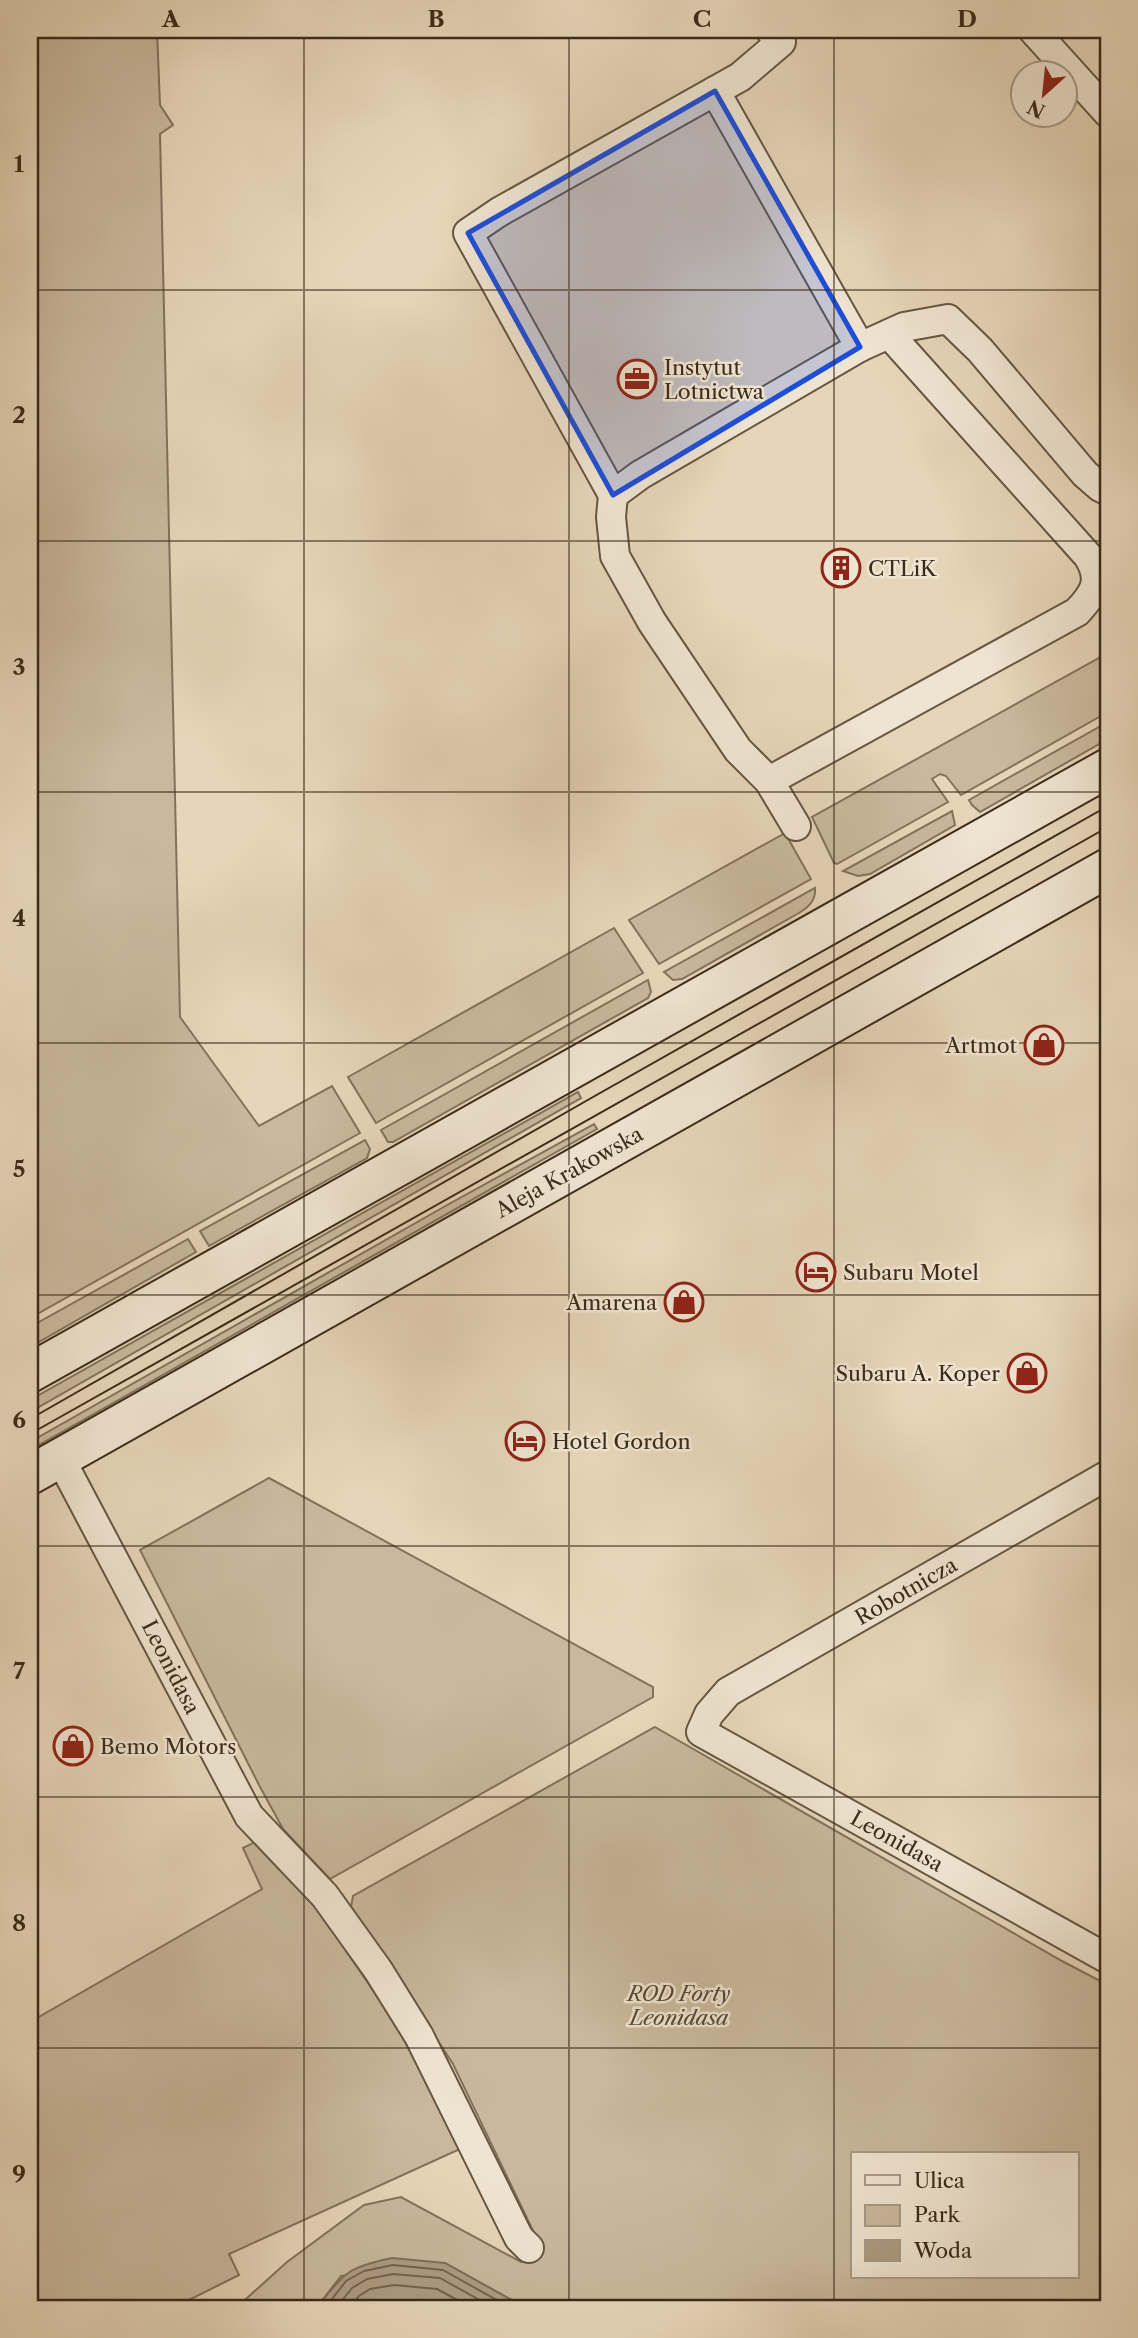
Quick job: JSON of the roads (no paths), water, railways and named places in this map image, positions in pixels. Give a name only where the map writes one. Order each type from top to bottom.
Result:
[{"type":"main road","points":[[30,1373],[1108,768]]},
{"type":"main road","name":"Aleja Krakowska","points":[[45,1466],[1108,869]]},
{"type":"street","points":[[770,30],[781,42],[740,77],[499,212],[468,233],[613,495],[611,517],[615,556],[652,622],[738,750],[769,782],[796,826]]},
{"type":"street","points":[[1033,30],[1103,97]]},
{"type":"street","points":[[716,91],[860,347]]},
{"type":"street","points":[[613,495],[640,475],[860,347],[904,327],[948,319],[980,350],[1085,474],[1108,491]]},
{"type":"street","points":[[769,782],[1077,612],[1091,597],[1096,582],[1095,568],[1088,556],[889,334]]},
{"type":"street","name":"Leonidasa","points":[[45,1466],[249,1816],[325,1896],[378,1970],[419,2036],[519,2238],[529,2248]]},
{"type":"street","name":"Robotnicza","points":[[709,1714],[728,1692],[1108,1475]]},
{"type":"street","name":"Leonidasa","points":[[709,1714],[701,1732],[1108,1959]]},
{"type":"water","points":[[392,2258],[445,2263],[526,2308],[316,2308],[347,2274],[364,2265]]},
{"type":"tram line","points":[[30,1419],[1108,806]]},
{"type":"tram line","points":[[30,1434],[1108,827]]},
{"type":"place","name":"Instytut Lotnictwa","points":[[637,379]]},
{"type":"place","name":"CTLiK","points":[[841,568]]},
{"type":"place","name":"Artmot","points":[[1044,1045]]},
{"type":"place","name":"Subaru Motel","points":[[816,1272]]},
{"type":"place","name":"Amarena","points":[[684,1302]]},
{"type":"place","name":"Subaru A. Koper","points":[[1027,1373]]},
{"type":"place","name":"Hotel Gordon","points":[[525,1441]]},
{"type":"place","name":"Bemo Motors","points":[[73,1746]]},
{"type":"park label","name":"ROD Forty Leonidasa","points":[[679,2005]]}]
